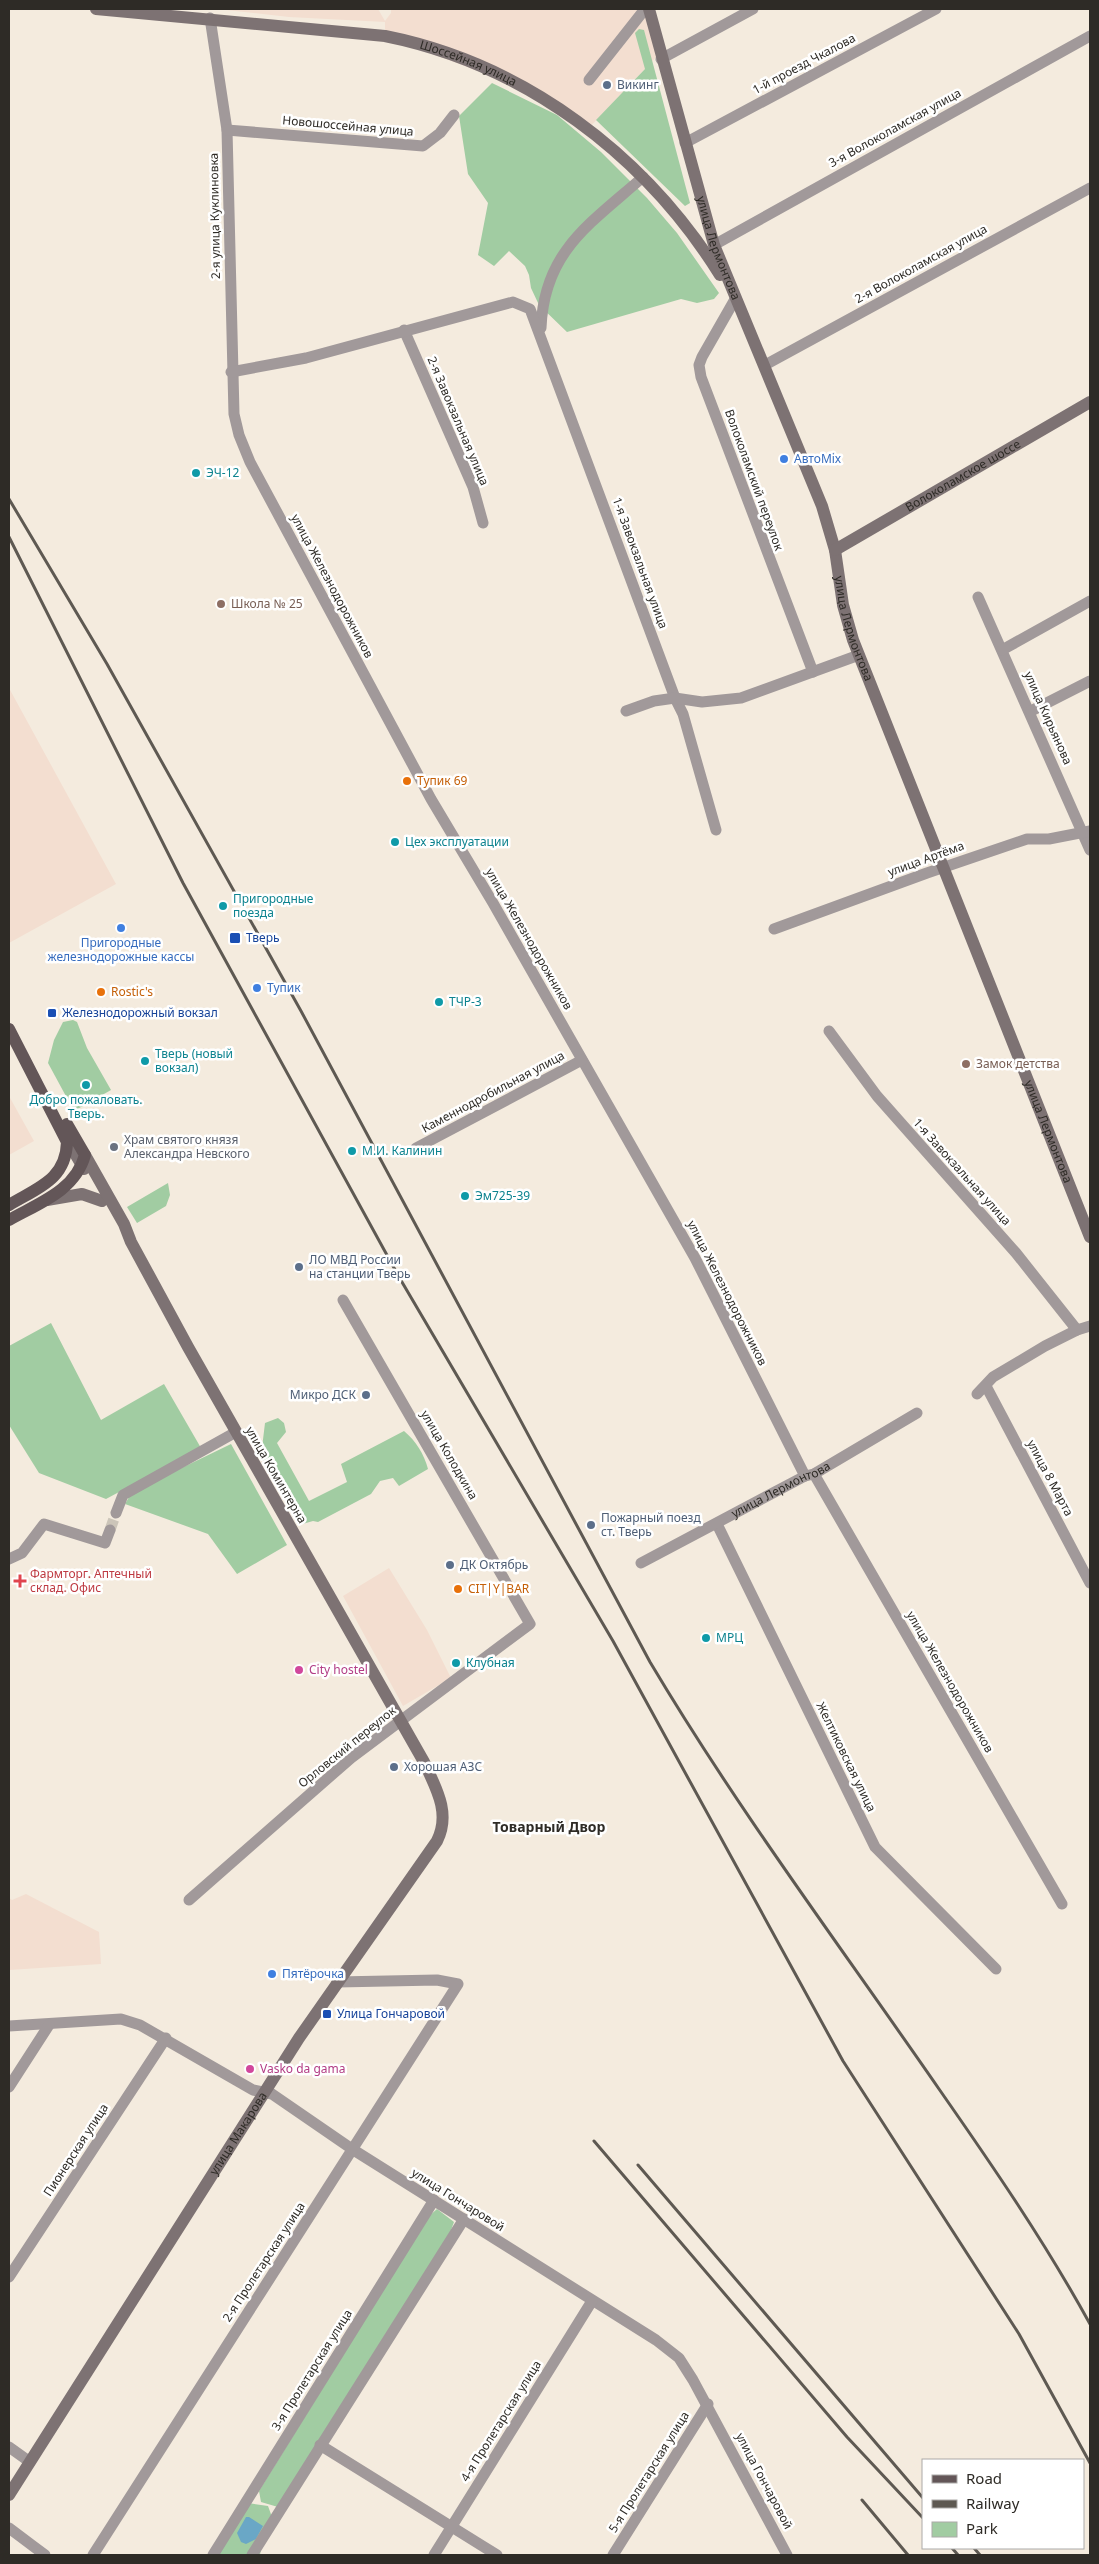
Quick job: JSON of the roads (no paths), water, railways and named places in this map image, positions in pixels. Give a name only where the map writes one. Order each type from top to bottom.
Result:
[{"type":"main road","name":"Шоссейная улица","points":[[96,9],[210,18],[384,36],[412,42],[460,57],[496,73],[565,112],[619,154],[643,177],[693,235],[740,312]]},
{"type":"main road","name":"улица Лермонтова","points":[[649,9],[714,245],[740,312],[765,365],[822,506],[835,550],[843,604],[859,655],[1090,1237]]},
{"type":"main road","name":"Волоколамское шоссе","points":[[835,550],[1090,402]]},
{"type":"main road","name":"улица Коминтерна","points":[[9,1029],[38,1083],[46,1104],[83,1168],[124,1224],[131,1242],[236,1432],[400,1720]]},
{"type":"main road","name":"улица Коминтерна","points":[[38,1083],[52,1098],[83,1168]]},
{"type":"main road","points":[[52,1180],[64,1161],[66,1138]]},
{"type":"main road","points":[[9,1205],[52,1180],[83,1168]]},
{"type":"main road","points":[[83,1168],[103,1195]]},
{"type":"main road","points":[[9,1220],[65,1188],[83,1168]]},
{"type":"main road","points":[[44,1201],[82,1194],[103,1195]]},
{"type":"main road","name":"улица Макарова","points":[[9,2495],[264,2092],[337,1982],[436,1841],[442,1828],[441,1800],[424,1762],[400,1720]]},
{"type":"street","points":[[589,80],[645,9]]},
{"type":"street","points":[[662,59],[753,9]]},
{"type":"street","name":"1-й проезд Чкалова","points":[[685,143],[936,9]]},
{"type":"street","name":"2-я улица Куклиновка","points":[[210,18],[227,130],[231,372],[234,414]]},
{"type":"street","name":"3-я Волоколамская улица","points":[[714,245],[1090,36]]},
{"type":"street","name":"Новошоссейная улица","points":[[227,130],[423,146],[440,133],[454,114]]},
{"type":"street","points":[[541,333],[542,303],[553,269],[570,244],[643,177]]},
{"type":"street","name":"2-я Волоколамская улица","points":[[765,365],[1090,188]]},
{"type":"street","name":"Волоколамский переулок","points":[[734,301],[702,357],[699,365],[701,377],[813,672]]},
{"type":"street","name":"1-я Завокзальная улица","points":[[404,330],[513,302],[530,309],[541,333],[675,698],[686,723],[716,830]]},
{"type":"street","points":[[231,372],[306,358],[404,330]]},
{"type":"street","name":"2-я Завокзальная улица","points":[[404,330],[473,487],[483,523]]},
{"type":"street","name":"улица Железнодорожников","points":[[234,414],[239,435],[250,462],[431,799],[695,1258],[810,1475],[1062,1904]]},
{"type":"street","name":"улица Кирьянова","points":[[978,597],[1087,832],[1090,850]]},
{"type":"street","points":[[1002,650],[1090,601]]},
{"type":"street","points":[[626,711],[654,701],[675,698],[702,702],[741,698],[859,655]]},
{"type":"street","points":[[1031,711],[1090,681]]},
{"type":"street","name":"улица Артёма","points":[[774,929],[943,867],[1027,839],[1049,839],[1087,832]]},
{"type":"street","name":"1-я Завокзальная улица","points":[[829,1031],[877,1096],[1016,1254],[1077,1330]]},
{"type":"street","name":"Каменнодробильная улица","points":[[416,1148],[582,1060]]},
{"type":"street","name":"улица Колодкина","points":[[343,1300],[530,1624]]},
{"type":"street","points":[[1077,1330],[1090,1326]]},
{"type":"street","name":"улица 8 Марта","points":[[1077,1330],[993,1377],[982,1390],[1090,1583]]},
{"type":"street","name":"улица Лермонтова","points":[[641,1563],[810,1475],[916,1413]]},
{"type":"street","points":[[116,1513],[123,1495],[236,1432]]},
{"type":"street","points":[[9,1559],[22,1553],[44,1524],[105,1543],[110,1530]]},
{"type":"street","name":"Желтиковская улица","points":[[717,1524],[875,1847],[996,1969]]},
{"type":"street","name":"Орловский переулок","points":[[189,1900],[352,1758],[530,1624]]},
{"type":"street","name":"2-я Пролетарская улица","points":[[93,2555],[458,1984],[437,1980],[337,1982]]},
{"type":"street","name":"улица Гончаровой","points":[[9,2026],[121,2019],[140,2025],[166,2038],[253,2090],[272,2094],[352,2150],[656,2340],[679,2358],[708,2404],[787,2555]]},
{"type":"street","points":[[9,2087],[49,2025]]},
{"type":"street","name":"Пионерская улица","points":[[9,2277],[166,2038]]},
{"type":"street","name":"3-я Пролетарская улица","points":[[214,2555],[434,2200]]},
{"type":"street","points":[[252,2555],[464,2219]]},
{"type":"street","name":"4-я Пролетарская улица","points":[[434,2555],[592,2301]]},
{"type":"street","name":"5-я Пролетарская улица","points":[[612,2555],[708,2404]]},
{"type":"street","points":[[320,2445],[497,2555]]},
{"type":"street","points":[[9,2448],[30,2462]]},
{"type":"street","points":[[9,2528],[45,2555]]},
{"type":"water","points":[[246,2517],[263,2526],[256,2539],[246,2544],[241,2542],[237,2533]]},
{"type":"tunnel","points":[[110,1530],[116,1513]]},
{"type":"railway","points":[[9,499],[107,664],[301,1011],[650,1662],[754,1825],[998,2175],[1055,2263],[1090,2324]]},
{"type":"railway","points":[[9,537],[183,883],[399,1277],[613,1641],[843,2061],[1019,2334],[1090,2463]]},
{"type":"railway","points":[[594,2141],[847,2437],[922,2517]]},
{"type":"railway","points":[[638,2165],[922,2497]]},
{"type":"railway","points":[[862,2500],[908,2555]]},
{"type":"railway","points":[[953,2549],[958,2555]]},
{"type":"railway","points":[[975,2549],[980,2555]]},
{"type":"place","name":"Викинг","points":[[607,85]]},
{"type":"place","name":"АвтоMix","points":[[784,459]]},
{"type":"place","name":"ЭЧ-12","points":[[196,473]]},
{"type":"place","name":"Школа № 25","points":[[221,604]]},
{"type":"place","name":"Тупик 69","points":[[407,781]]},
{"type":"place","name":"Цех эксплуатации","points":[[395,842]]},
{"type":"place","name":"Пригородные поезда","points":[[223,906]]},
{"type":"place","name":"Пригородные железнодорожные кассы","points":[[121,928]]},
{"type":"place","name":"Тверь","points":[[235,938]]},
{"type":"place","name":"Тупик","points":[[257,988]]},
{"type":"place","name":"Rostic's","points":[[101,992]]},
{"type":"place","name":"ТЧР-3","points":[[439,1002]]},
{"type":"place","name":"Железнодорожный вокзал","points":[[52,1013]]},
{"type":"place","name":"Тверь (новый вокзал)","points":[[145,1061]]},
{"type":"place","name":"Замок детства","points":[[966,1064]]},
{"type":"place","name":"Добро пожаловать. Тверь.","points":[[86,1085]]},
{"type":"place","name":"Храм святого князя Александра Невского","points":[[114,1147]]},
{"type":"place","name":"М.И. Калинин","points":[[352,1151]]},
{"type":"place","name":"Эм725-39","points":[[465,1196]]},
{"type":"place","name":"ЛО МВД России на станции Тверь","points":[[299,1267]]},
{"type":"place","name":"Микро ДСК","points":[[366,1395]]},
{"type":"place","name":"Пожарный поезд ст. Тверь","points":[[591,1525]]},
{"type":"place","name":"ДК Октябрь","points":[[450,1565]]},
{"type":"place","name":"Фармторг. Аптечный склад. Офис","points":[[20,1581]]},
{"type":"place","name":"CIT|Y|BAR","points":[[458,1589]]},
{"type":"place","name":"МРЦ","points":[[706,1638]]},
{"type":"place","name":"Клубная","points":[[456,1663]]},
{"type":"place","name":"City hostel","points":[[299,1670]]},
{"type":"place","name":"Хорошая АЗС","points":[[394,1767]]},
{"type":"place","name":"Пятёрочка","points":[[272,1974]]},
{"type":"place","name":"Улица Гончаровой","points":[[327,2014]]},
{"type":"place","name":"Vasko da gama","points":[[250,2069]]},
{"type":"district","name":"Товарный Двор","points":[[549,1827]]}]
